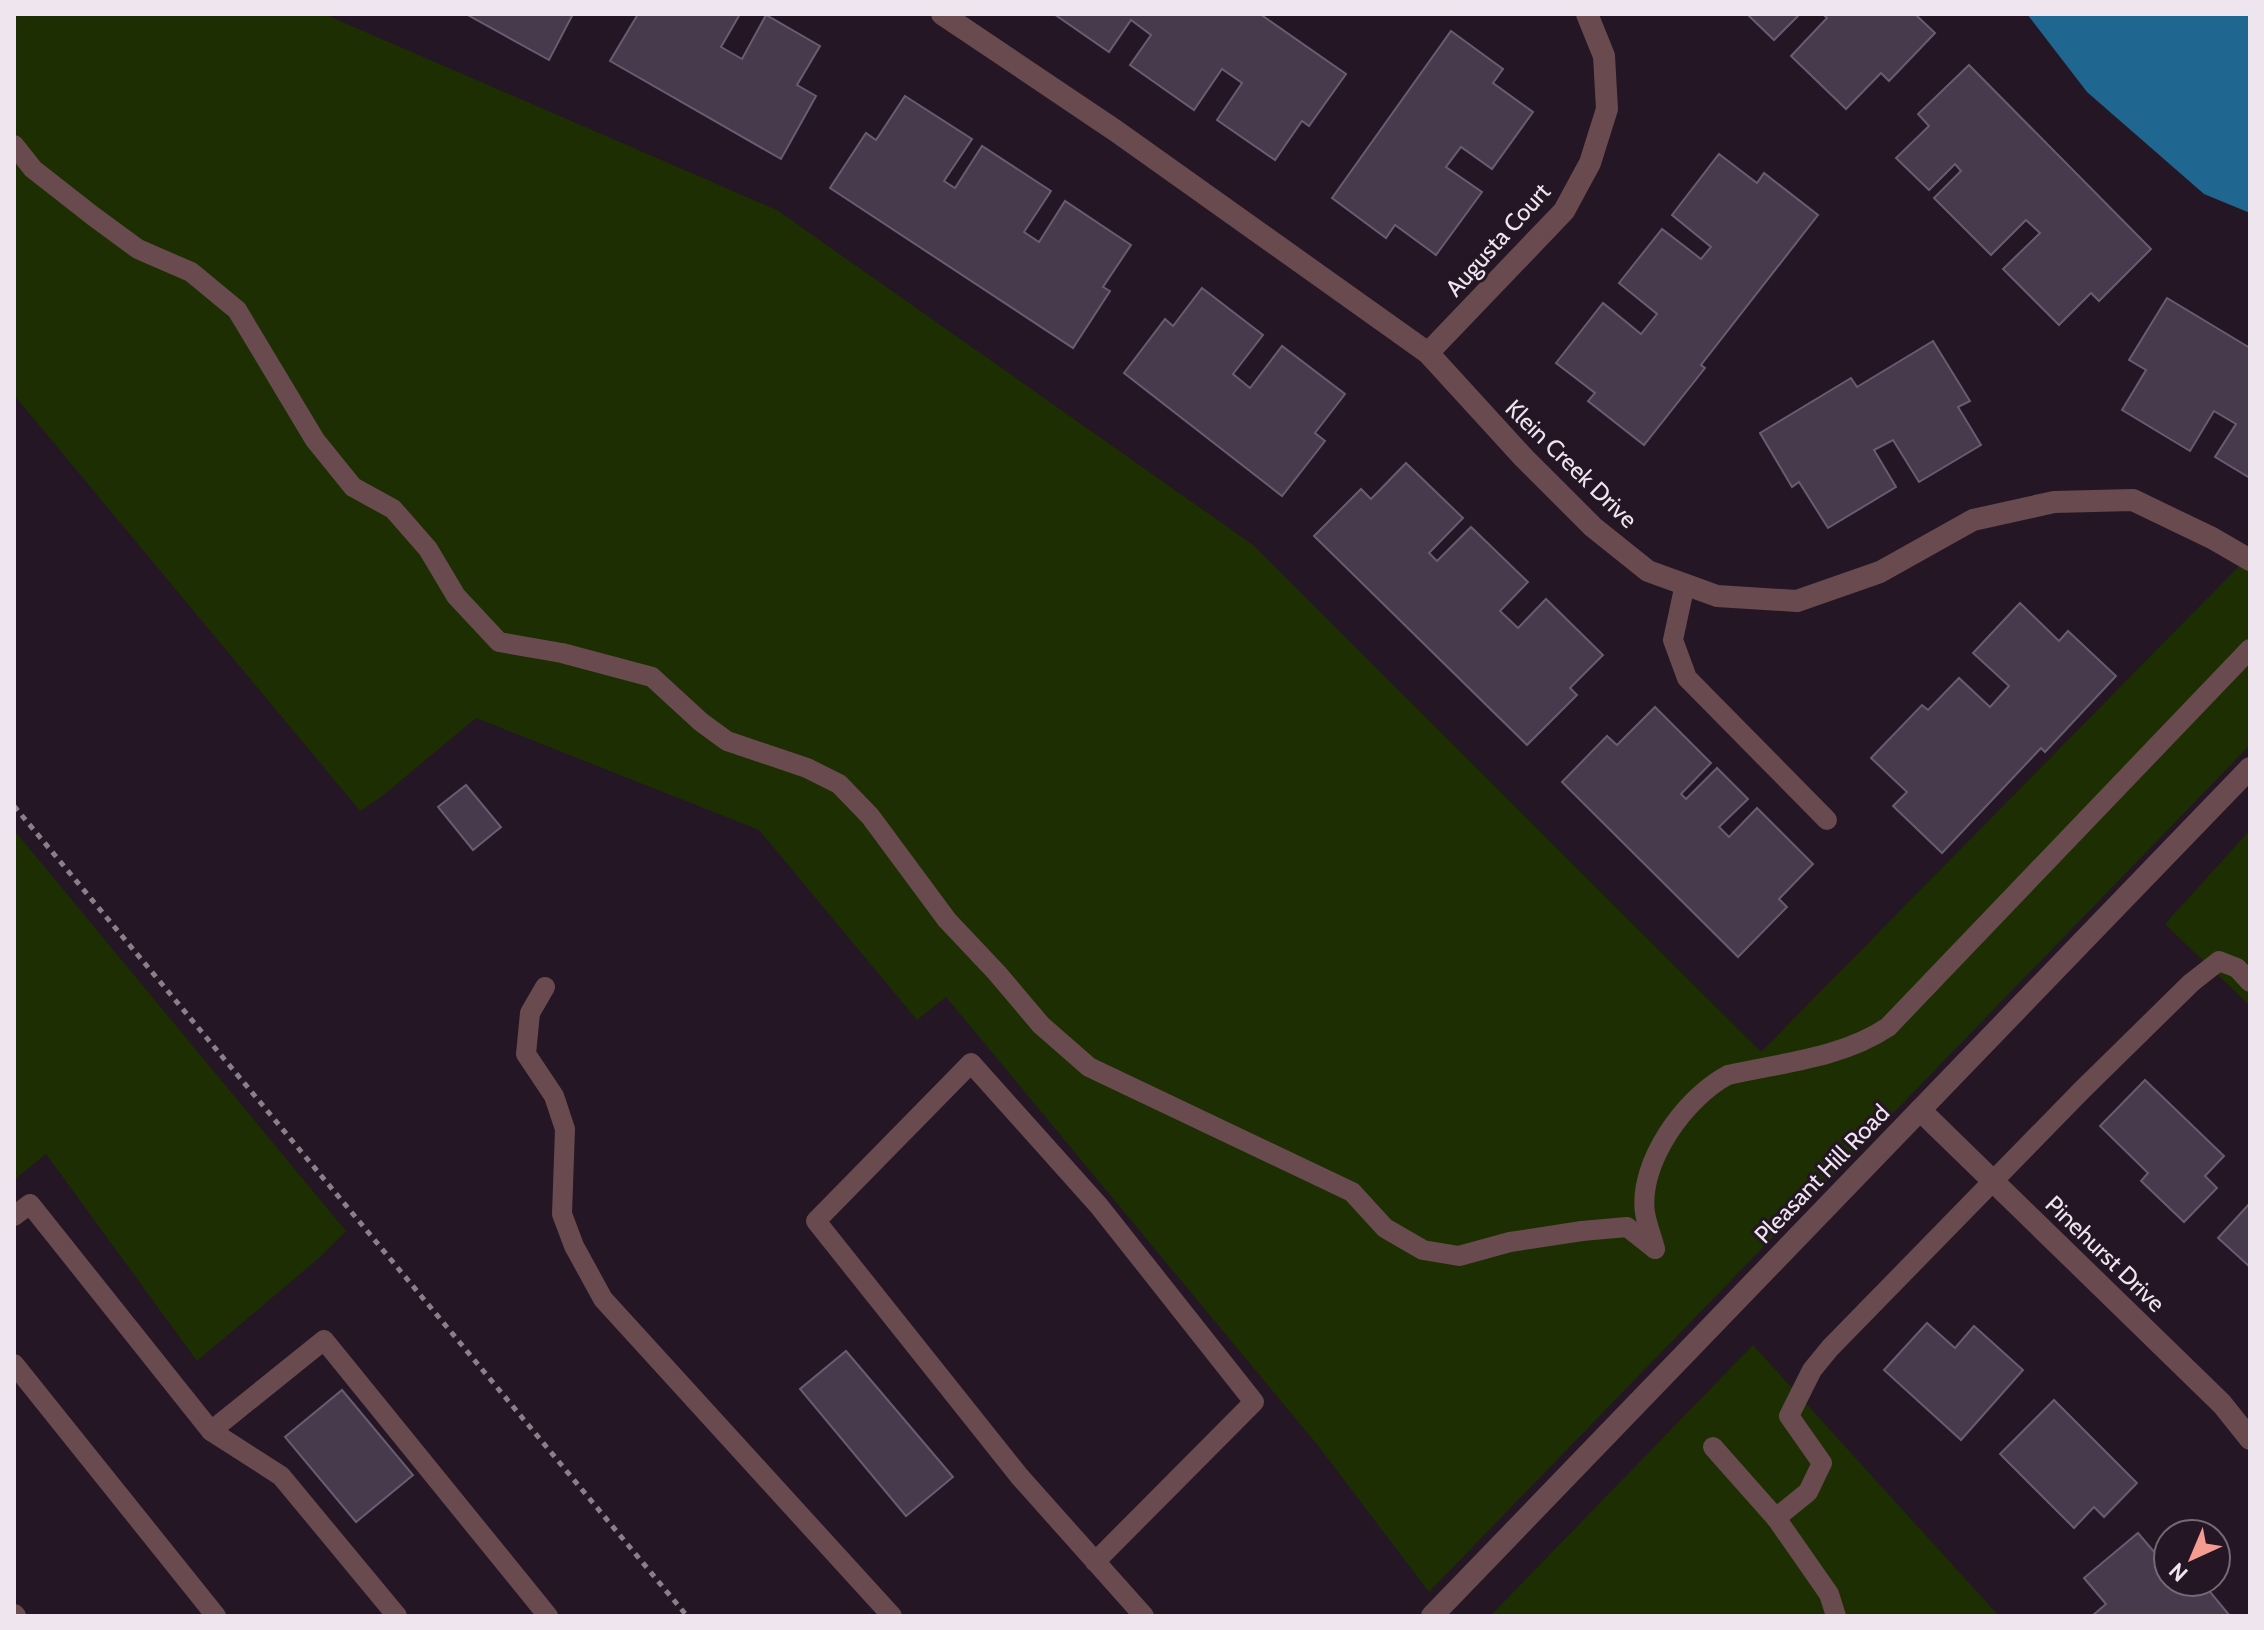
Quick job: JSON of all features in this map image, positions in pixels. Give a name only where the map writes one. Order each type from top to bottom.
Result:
[{"type":"street","name":"Klein Creek Drive","points":[[942,14],[1116,131],[1428,353],[1524,458],[1593,527],[1648,571],[1717,596],[1797,601],[1880,572],[1973,520],[2054,502],[2133,500],[2250,560]]},
{"type":"street","name":"Augusta Court","points":[[1428,353],[1564,211],[1590,163],[1607,109],[1604,56],[1587,14]]},
{"type":"street","name":"Pleasant Hill Road","points":[[1432,1616],[2250,768]]},
{"type":"street","name":"Pinehurst Drive","points":[[1920,1110],[2222,1404],[2250,1439]]},
{"type":"lane","points":[[14,145],[33,169],[93,216],[138,249],[191,272],[237,310],[315,440],[353,487],[393,509],[428,549],[456,596],[499,642],[562,653],[652,677],[701,722],[727,741],[807,768],[839,784],[870,816],[947,920],[1041,1025],[1089,1067],[1352,1192],[1385,1228],[1423,1250],[1459,1256],[1510,1242],[1627,1227],[1655,1249],[1645,1211],[1647,1184],[1671,1127],[1692,1102],[1711,1084],[1728,1075],[1843,1049],[1870,1039],[1888,1027],[2250,649]]},
{"type":"lane","points":[[1685,584],[1673,640],[1687,678],[1827,820]]},
{"type":"lane","points":[[1776,1518],[1808,1492],[1822,1463],[1789,1416],[1812,1370],[1830,1348],[2191,983],[2219,961],[2237,968],[2250,982]]},
{"type":"lane","points":[[545,987],[530,1013],[526,1054],[554,1096],[565,1129],[562,1214],[574,1246],[603,1299],[892,1616]]},
{"type":"lane","points":[[1095,1562],[1254,1402],[1099,1206],[971,1063],[816,1221],[1020,1477],[1095,1562],[1144,1616]]},
{"type":"lane","points":[[14,1216],[30,1204],[211,1431],[281,1476],[397,1616]]},
{"type":"lane","points":[[211,1431],[324,1340],[548,1616]]},
{"type":"lane","points":[[14,1364],[216,1616]]},
{"type":"lane","points":[[1713,1447],[1776,1518],[1829,1594],[1836,1616]]},
{"type":"path","points":[[14,806],[687,1616]]},
{"type":"green space","points":[[14,14],[324,14],[777,210],[1253,545],[1761,1052],[2250,555],[2250,745],[1429,1592],[1319,1447],[946,997],[917,1020],[759,830],[476,718],[360,811],[14,395]]},
{"type":"green space","points":[[14,830],[346,1231],[319,1258],[197,1361],[46,1154],[14,1180]]},
{"type":"green space","points":[[2250,830],[2250,1006],[2165,924]]},
{"type":"green space","points":[[1753,1345],[1999,1616],[1490,1616]]},
{"type":"water","points":[[2027,14],[2250,14],[2250,213],[2204,194],[2087,92]]},
{"type":"building","points":[[466,14],[573,14],[549,60]]},
{"type":"building","points":[[638,14],[740,14],[721,47],[742,59],[766,15],[820,46],[797,85],[816,96],[781,159],[610,61]]},
{"type":"building","points":[[1054,14],[1260,14],[1346,74],[1309,126],[1302,121],[1275,160],[1217,120],[1242,83],[1222,69],[1194,110],[1130,65],[1151,35],[1131,20],[1109,52]]},
{"type":"building","points":[[1747,14],[1800,14],[1774,40]]},
{"type":"building","points":[[1823,14],[1915,14],[1935,33],[1889,81],[1881,73],[1846,109],[1791,56],[1827,18]]},
{"type":"building","points":[[1451,31],[1503,69],[1493,83],[1533,112],[1492,169],[1461,147],[1446,167],[1482,192],[1436,255],[1395,225],[1386,238],[1332,198]]},
{"type":"building","points":[[1969,65],[2151,249],[2099,301],[2091,293],[2059,325],[2003,269],[2040,233],[2026,220],[1991,255],[1934,198],[1961,171],[1955,164],[1929,190],[1896,158],[1929,126],[1918,114]]},
{"type":"building","points":[[905,96],[972,139],[944,181],[955,188],[982,146],[1051,191],[1024,232],[1039,242],[1065,201],[1131,245],[1103,287],[1110,291],[1073,348],[830,188],[866,133],[876,140]]},
{"type":"building","points":[[1719,154],[1757,183],[1764,173],[1818,215],[1701,365],[1705,368],[1644,445],[1588,401],[1595,393],[1556,363],[1603,303],[1641,334],[1657,314],[1619,283],[1662,229],[1701,259],[1711,247],[1672,215]]},
{"type":"building","points":[[1202,288],[1263,335],[1233,374],[1250,388],[1282,346],[1345,394],[1315,433],[1325,441],[1282,496],[1124,373],[1165,319],[1173,326]]},
{"type":"building","points":[[2167,298],[2250,348],[2250,478],[2215,457],[2236,424],[2214,411],[2190,451],[2122,410],[2146,370],[2129,360]]},
{"type":"building","points":[[1933,341],[1970,401],[1958,407],[1981,445],[1919,482],[1893,440],[1874,450],[1896,487],[1828,528],[1799,482],[1792,487],[1760,433],[1851,378],[1857,387]]},
{"type":"building","points":[[1406,463],[1463,518],[1429,553],[1437,561],[1471,527],[1528,582],[1500,611],[1518,628],[1546,599],[1603,655],[1570,688],[1577,695],[1527,745],[1314,536],[1361,489],[1371,499]]},
{"type":"building","points":[[2020,603],[2059,641],[2068,631],[2116,676],[2045,752],[2041,748],[1942,853],[1893,806],[1907,792],[1871,758],[1922,705],[1928,710],[1959,678],[1990,707],[2009,686],[1973,653]]},
{"type":"building","points":[[1655,707],[1711,763],[1681,794],[1686,799],[1717,768],[1748,799],[1719,827],[1729,837],[1757,808],[1813,864],[1779,899],[1787,907],[1738,957],[1562,782],[1607,736],[1617,745]]},
{"type":"building","points":[[466,785],[501,827],[473,850],[438,807]]},
{"type":"building","points":[[2145,1080],[2224,1156],[2205,1176],[2217,1188],[2184,1222],[2141,1181],[2148,1173],[2100,1126]]},
{"type":"building","points":[[2250,1203],[2250,1267],[2218,1238]]},
{"type":"building","points":[[1927,1323],[1955,1348],[1974,1326],[2023,1370],[1961,1440],[1884,1370]]},
{"type":"building","points":[[846,1351],[953,1477],[906,1516],[800,1389]]},
{"type":"building","points":[[342,1390],[413,1475],[356,1522],[285,1437]]},
{"type":"building","points":[[2054,1400],[2137,1483],[2104,1517],[2094,1507],[2074,1528],[2000,1454]]},
{"type":"building","points":[[2138,1533],[2152,1549],[2152,1598],[2215,1598],[2230,1616],[2092,1616],[2106,1604],[2084,1578]]}]
